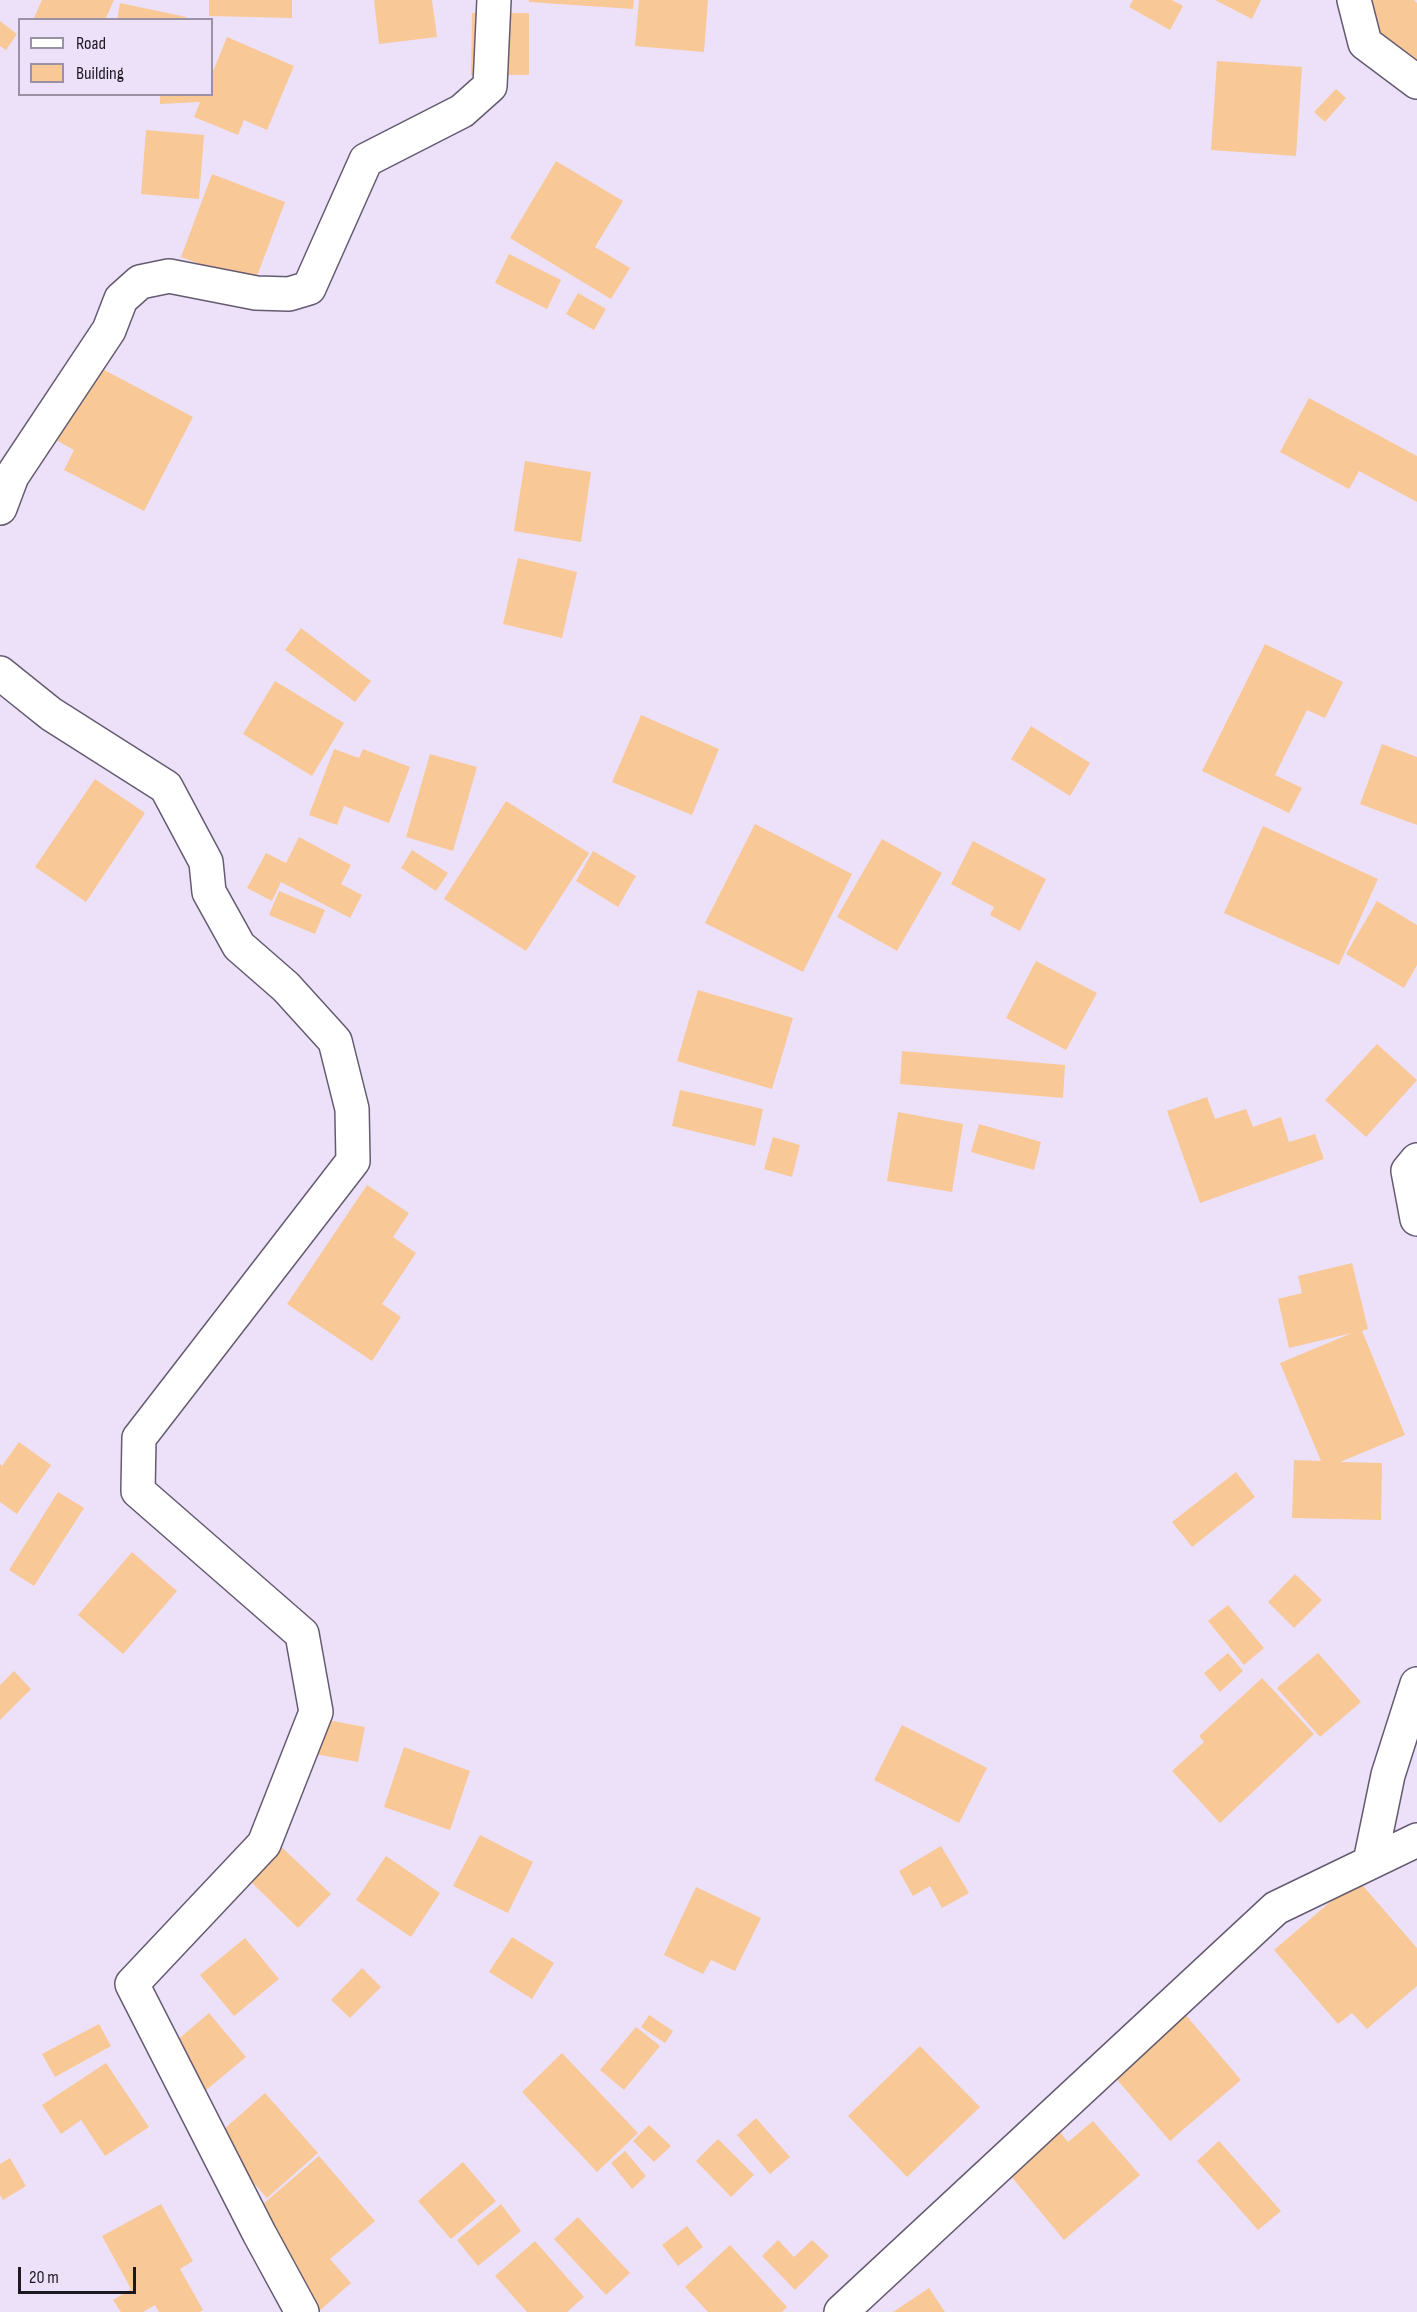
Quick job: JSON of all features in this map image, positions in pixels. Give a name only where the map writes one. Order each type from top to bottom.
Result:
[{"type":"street","points":[[0,508],[6,474],[109,330],[121,299],[140,282],[169,276],[256,293],[289,294],[309,288],[366,160],[462,111],[490,86],[494,0]]},
{"type":"street","points":[[1354,0],[1365,43],[1417,82]]},
{"type":"street","points":[[0,673],[51,714],[166,787],[206,862],[208,892],[239,946],[286,987],[335,1041],[352,1109],[353,1161],[139,1438],[138,1491],[302,1634],[316,1712],[264,1844],[132,1984],[259,2233],[302,2312]]},
{"type":"street","points":[[1417,1160],[1408,1171],[1417,1219]]},
{"type":"street","points":[[1370,1862],[1388,1775],[1417,1684]]},
{"type":"street","points":[[841,2312],[1276,1908],[1417,1840]]},
{"type":"building","points":[[42,0],[114,0],[106,18],[34,18]]},
{"type":"building","points":[[209,0],[292,0],[292,18],[209,16]]},
{"type":"building","points":[[374,0],[432,0],[437,37],[379,44]]},
{"type":"building","points":[[529,0],[634,0],[633,9],[529,2]]},
{"type":"building","points":[[639,0],[708,0],[704,52],[635,46]]},
{"type":"building","points":[[1133,0],[1172,0],[1183,6],[1170,30],[1129,7]]},
{"type":"building","points":[[1215,0],[1261,0],[1252,19]]},
{"type":"building","points":[[1337,0],[1414,0],[1417,3],[1417,62],[1400,75]]},
{"type":"building","points":[[120,3],[186,17],[186,18],[117,18]]},
{"type":"building","points":[[472,13],[529,13],[529,75],[471,75]]},
{"type":"building","points":[[0,21],[17,34],[6,50],[0,46]]},
{"type":"building","points":[[227,37],[294,66],[267,130],[244,120],[238,135],[194,117],[200,102],[160,104],[160,96],[213,96],[213,72]]},
{"type":"building","points":[[1217,61],[1302,67],[1296,156],[1211,150]]},
{"type":"building","points":[[1336,89],[1346,98],[1325,122],[1314,112]]},
{"type":"building","points":[[146,130],[204,135],[199,199],[141,194]]},
{"type":"building","points":[[556,161],[623,201],[595,247],[630,268],[611,299],[510,238]]},
{"type":"building","points":[[212,174],[285,202],[254,284],[181,257]]},
{"type":"building","points":[[509,254],[561,280],[547,309],[495,283]]},
{"type":"building","points":[[578,293],[606,309],[594,330],[566,314]]},
{"type":"building","points":[[93,364],[193,417],[144,511],[64,470],[74,450],[54,439]]},
{"type":"building","points":[[1309,398],[1417,456],[1417,502],[1359,471],[1349,489],[1280,452]]},
{"type":"building","points":[[525,461],[591,472],[581,542],[514,531]]},
{"type":"building","points":[[518,558],[577,572],[562,638],[503,624]]},
{"type":"building","points":[[301,628],[371,681],[355,702],[285,650]]},
{"type":"building","points":[[1265,644],[1343,682],[1325,718],[1307,710],[1275,775],[1302,788],[1289,813],[1202,771]]},
{"type":"building","points":[[275,681],[344,723],[312,776],[243,734]]},
{"type":"building","points":[[641,715],[719,749],[692,815],[612,782]]},
{"type":"building","points":[[1031,726],[1090,763],[1070,796],[1011,759]]},
{"type":"building","points":[[1382,744],[1417,757],[1417,825],[1360,804]]},
{"type":"building","points":[[334,749],[359,758],[363,749],[410,767],[389,823],[344,806],[337,825],[309,815]]},
{"type":"building","points":[[430,754],[477,767],[453,851],[406,837]]},
{"type":"building","points":[[95,779],[145,813],[86,902],[35,867]]},
{"type":"building","points":[[506,801],[589,853],[526,951],[444,899]]},
{"type":"building","points":[[755,824],[852,874],[803,972],[705,923]]},
{"type":"building","points":[[1263,826],[1378,879],[1339,965],[1224,913]]},
{"type":"building","points":[[299,837],[351,865],[341,884],[362,895],[350,918],[281,882],[272,901],[247,888],[266,853],[286,863]]},
{"type":"building","points":[[882,839],[942,873],[897,951],[837,917]]},
{"type":"building","points":[[973,841],[1046,879],[1020,931],[990,915],[994,907],[951,884]]},
{"type":"building","points":[[412,850],[448,873],[436,891],[401,868]]},
{"type":"building","points":[[593,851],[636,876],[618,907],[576,881]]},
{"type":"building","points":[[279,891],[325,910],[315,934],[269,915]]},
{"type":"building","points":[[1377,901],[1417,925],[1417,965],[1404,988],[1346,954]]},
{"type":"building","points":[[1036,961],[1097,993],[1066,1050],[1006,1018]]},
{"type":"building","points":[[698,990],[793,1018],[772,1089],[677,1061]]},
{"type":"building","points":[[1377,1044],[1417,1080],[1366,1137],[1325,1100]]},
{"type":"building","points":[[902,1051],[1065,1065],[1063,1098],[900,1084]]},
{"type":"building","points":[[680,1090],[763,1109],[755,1146],[672,1126]]},
{"type":"building","points":[[1207,1097],[1215,1119],[1246,1109],[1253,1127],[1281,1117],[1289,1142],[1315,1134],[1324,1159],[1200,1203],[1167,1111]]},
{"type":"building","points":[[898,1112],[963,1124],[952,1192],[887,1181]]},
{"type":"building","points":[[979,1124],[1041,1142],[1034,1170],[971,1152]]},
{"type":"building","points":[[773,1137],[800,1145],[792,1177],[764,1169]]},
{"type":"building","points":[[367,1185],[409,1213],[393,1237],[416,1253],[382,1304],[401,1317],[372,1361],[287,1304]]},
{"type":"building","points":[[1352,1263],[1368,1329],[1362,1331],[1405,1435],[1340,1462],[1382,1463],[1381,1520],[1292,1518],[1294,1460],[1321,1461],[1280,1363],[1352,1333],[1289,1348],[1278,1299],[1302,1293],[1298,1276]]},
{"type":"building","points":[[19,1442],[51,1465],[17,1514],[0,1502],[0,1464],[2,1466]]},
{"type":"building","points":[[1236,1472],[1255,1497],[1192,1547],[1172,1522]]},
{"type":"building","points":[[58,1492],[84,1508],[34,1586],[9,1570]]},
{"type":"building","points":[[132,1552],[177,1591],[123,1654],[78,1615]]},
{"type":"building","points":[[1295,1574],[1322,1600],[1294,1628],[1268,1602]]},
{"type":"building","points":[[1228,1605],[1264,1648],[1244,1665],[1208,1621]]},
{"type":"building","points":[[1228,1653],[1243,1671],[1220,1692],[1204,1673]]},
{"type":"building","points":[[1318,1653],[1361,1702],[1320,1737],[1277,1688]]},
{"type":"building","points":[[14,1671],[31,1689],[0,1720],[0,1685]]},
{"type":"building","points":[[1262,1678],[1314,1734],[1220,1823],[1172,1771],[1204,1742],[1199,1736]]},
{"type":"building","points":[[317,1718],[365,1727],[358,1762],[310,1753]]},
{"type":"building","points":[[902,1725],[987,1768],[959,1823],[874,1780]]},
{"type":"building","points":[[404,1747],[470,1771],[450,1830],[384,1807]]},
{"type":"building","points":[[480,1835],[533,1862],[508,1913],[453,1886]]},
{"type":"building","points":[[273,1839],[331,1894],[298,1928],[241,1872]]},
{"type":"building","points":[[941,1846],[969,1893],[942,1908],[930,1886],[913,1896],[899,1871]]},
{"type":"building","points":[[386,1856],[440,1893],[411,1937],[356,1900]]},
{"type":"building","points":[[1357,1879],[1417,1948],[1417,1986],[1367,2029],[1352,2013],[1338,2024],[1274,1950]]},
{"type":"building","points":[[696,1887],[761,1918],[735,1971],[711,1960],[703,1974],[664,1955]]},
{"type":"building","points":[[512,1937],[554,1963],[532,1999],[489,1972]]},
{"type":"building","points":[[245,1938],[279,1979],[234,2016],[200,1975]]},
{"type":"building","points":[[362,1968],[381,1987],[350,2018],[331,2000]]},
{"type":"building","points":[[209,2013],[246,2057],[199,2096],[162,2053]]},
{"type":"building","points":[[1184,2013],[1241,2080],[1170,2141],[1113,2075]]},
{"type":"building","points":[[649,2015],[673,2031],[665,2043],[641,2027]]},
{"type":"building","points":[[99,2024],[111,2046],[55,2077],[42,2054]]},
{"type":"building","points":[[636,2027],[660,2046],[624,2090],[600,2070]]},
{"type":"building","points":[[920,2046],[980,2107],[907,2177],[848,2116]]},
{"type":"building","points":[[562,2053],[638,2133],[597,2172],[522,2092]]},
{"type":"building","points":[[106,2063],[149,2127],[105,2156],[81,2120],[61,2134],[42,2105]]},
{"type":"building","points":[[265,2093],[318,2153],[267,2198],[214,2138]]},
{"type":"building","points":[[756,2118],[790,2157],[770,2174],[737,2135]]},
{"type":"building","points":[[1093,2121],[1140,2175],[1064,2240],[1005,2169],[1055,2126],[1068,2142]]},
{"type":"building","points":[[649,2125],[671,2146],[654,2162],[633,2141]]},
{"type":"building","points":[[718,2139],[754,2175],[731,2197],[696,2161]]},
{"type":"building","points":[[1219,2141],[1281,2211],[1258,2230],[1197,2161]]},
{"type":"building","points":[[625,2151],[646,2176],[632,2189],[611,2163]]},
{"type":"building","points":[[319,2156],[375,2221],[330,2259],[351,2283],[318,2312],[241,2179],[263,2204]]},
{"type":"building","points":[[10,2158],[26,2186],[3,2200],[0,2195],[0,2164]]},
{"type":"building","points":[[463,2162],[496,2201],[451,2239],[418,2201]]},
{"type":"building","points":[[161,2204],[193,2261],[180,2269],[203,2310],[200,2312],[159,2312],[155,2305],[143,2312],[121,2312],[113,2300],[131,2289],[102,2236]]},
{"type":"building","points":[[501,2204],[521,2231],[478,2266],[457,2240]]},
{"type":"building","points":[[578,2217],[630,2273],[606,2295],[554,2239]]},
{"type":"building","points":[[687,2226],[703,2247],[678,2266],[662,2245]]},
{"type":"building","points":[[778,2240],[794,2257],[812,2240],[829,2256],[795,2290],[762,2256]]},
{"type":"building","points":[[535,2241],[584,2297],[567,2312],[527,2312],[495,2276]]},
{"type":"building","points":[[730,2245],[787,2307],[782,2312],[708,2312],[685,2287]]},
{"type":"building","points":[[929,2288],[945,2312],[893,2312]]}]
